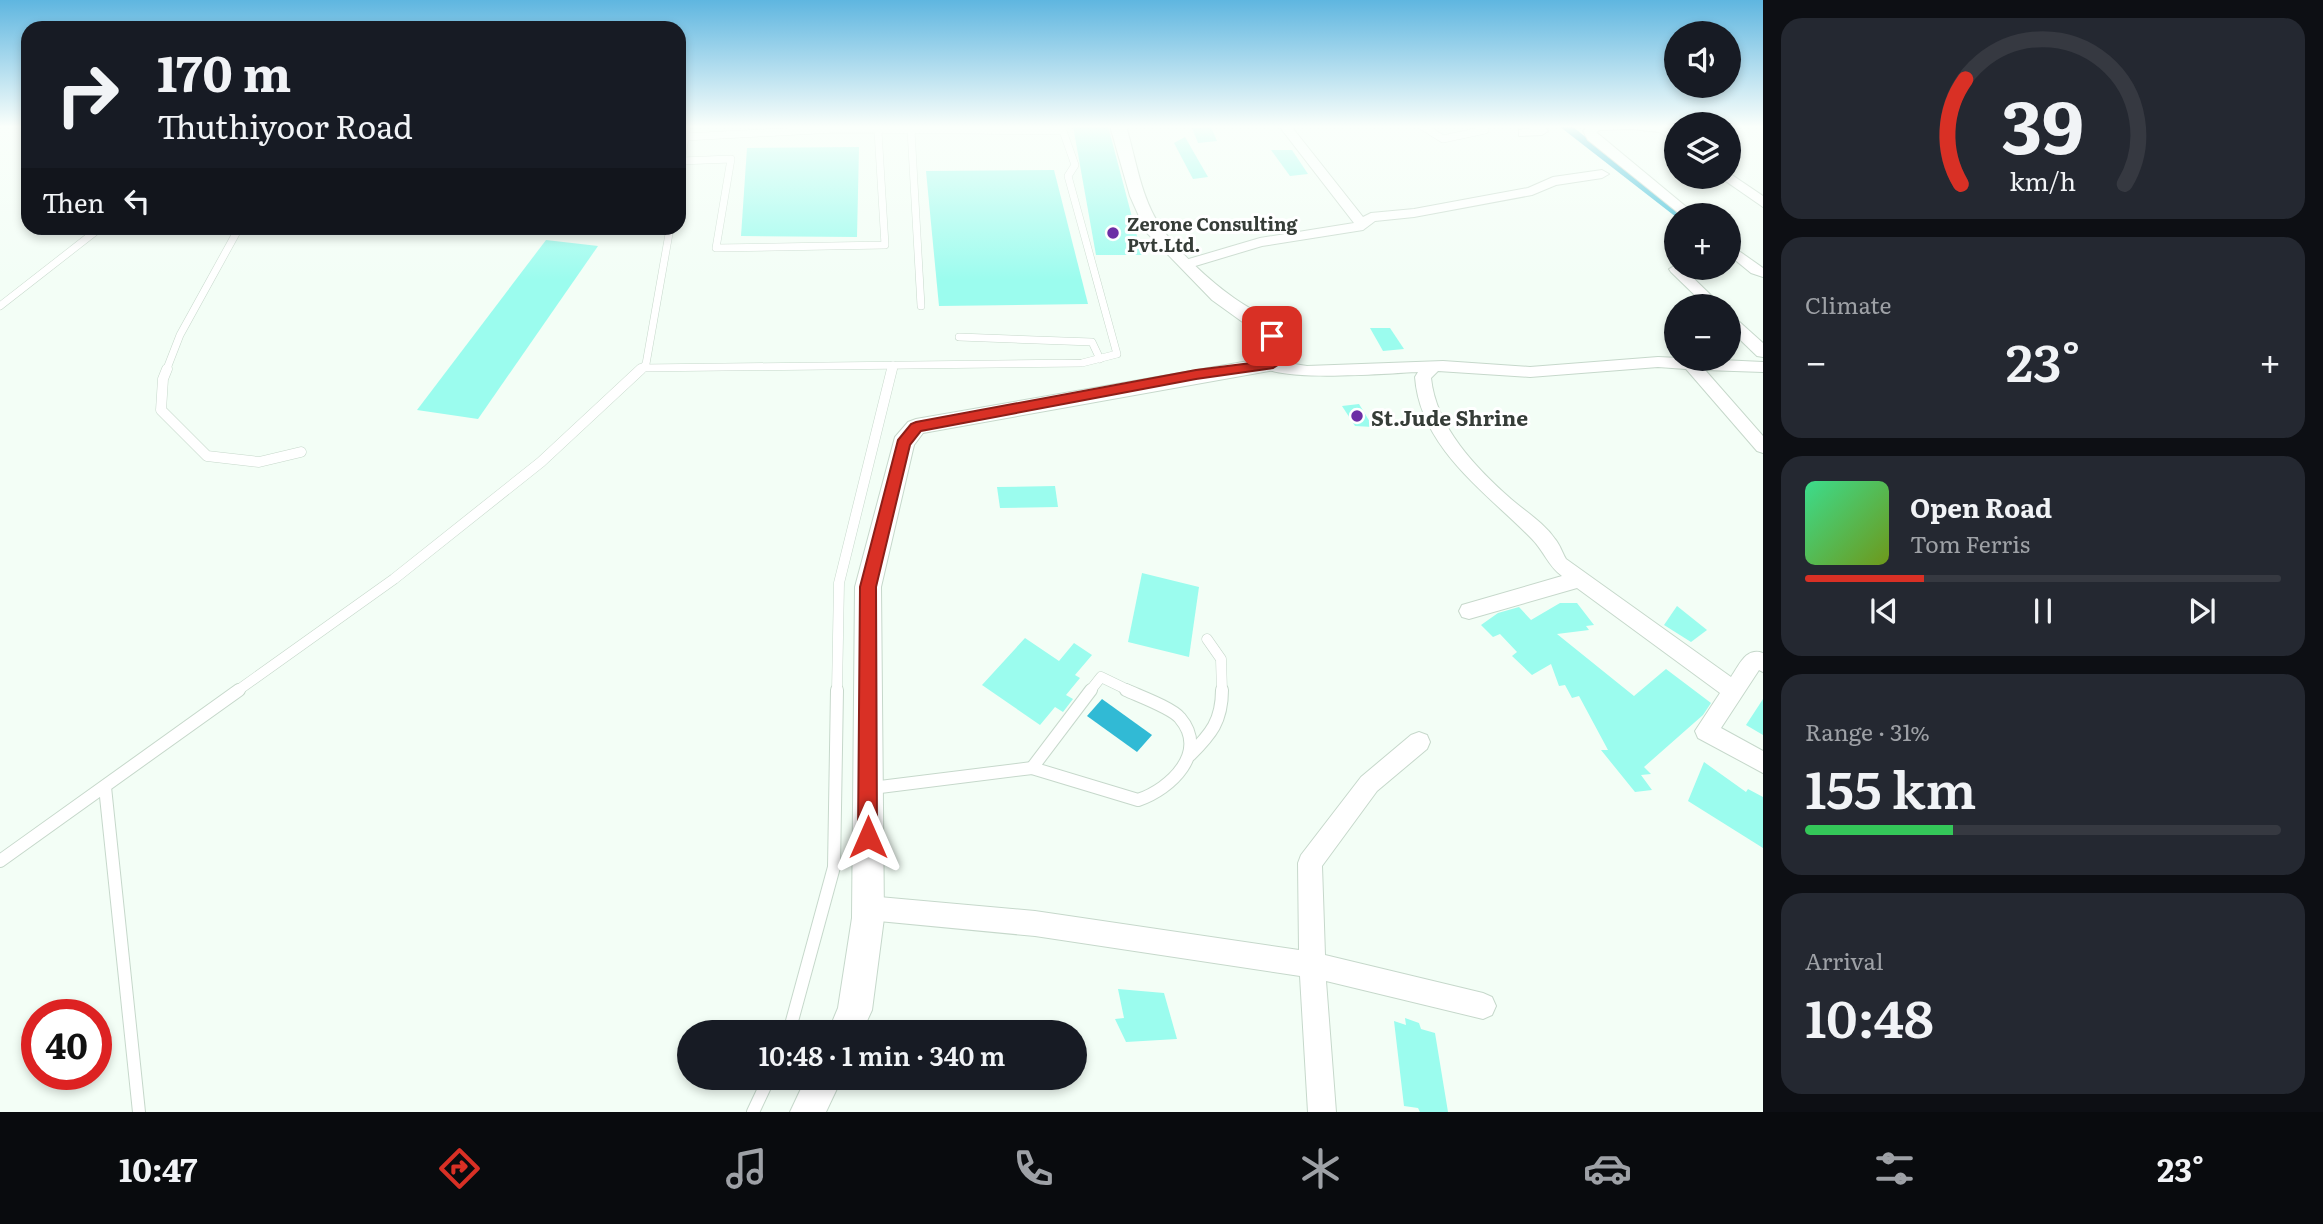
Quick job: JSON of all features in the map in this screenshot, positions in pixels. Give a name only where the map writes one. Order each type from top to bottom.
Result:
[{"type":"street","points":[[850,1020],[855,1010],[868,908],[868,587],[903,443],[916,427],[1196,375],[1269,365],[1275,363],[1277,358],[1278,347],[1272,336],[1255,318],[1223,300],[1154,230],[1145,213],[1134,178]]},
{"type":"street","points":[[1325,178],[1363,226]]},
{"type":"street","points":[[1187,264],[1260,242],[1363,226],[1371,217],[1415,213],[1532,191],[1553,181],[1575,178]]},
{"type":"street","points":[[1643,178],[1674,203]]},
{"type":"street","points":[[1741,186],[1763,203]]},
{"type":"street","points":[[1741,258],[1756,271],[1763,273]]},
{"type":"street","points":[[1688,280],[1702,294]]},
{"type":"street","points":[[1741,331],[1763,352]]},
{"type":"street","points":[[1269,365],[1307,371],[1433,367],[1530,372],[1639,362],[1664,362]]},
{"type":"street","points":[[1741,366],[1763,367]]},
{"type":"street","points":[[1433,367],[1423,377],[1424,400],[1451,444],[1490,490],[1550,547],[1559,564],[1733,690]]},
{"type":"street","points":[[1697,371],[1763,447]]},
{"type":"street","points":[[1469,611],[1580,579]]},
{"type":"street","points":[[1763,663],[1755,659],[1706,731],[1763,763]]},
{"type":"street","points":[[1322,1112],[1312,965],[1310,863],[1369,783],[1419,742]]},
{"type":"street","points":[[868,908],[956,913],[1024,921],[1312,965],[1483,1006]]},
{"type":"street","points":[[808,1112],[818,1090]]},
{"type":"lane","points":[[728,178],[716,248],[885,245],[881,178]]},
{"type":"lane","points":[[914,178],[922,306]]},
{"type":"lane","points":[[642,368],[1082,363],[1116,354],[1069,178]]},
{"type":"lane","points":[[0,306],[91,235]]},
{"type":"lane","points":[[235,235],[180,335],[163,379],[161,410],[207,456],[259,462],[301,452]]},
{"type":"lane","points":[[0,862],[394,579],[541,462],[642,368],[646,364],[669,235]]},
{"type":"lane","points":[[959,337],[1093,342],[1100,359]]},
{"type":"lane","points":[[792,1020],[834,867],[839,583],[893,365]]},
{"type":"lane","points":[[868,789],[1032,768],[1138,800],[1151,796],[1168,782],[1208,737],[1222,711],[1221,659],[1207,639]]},
{"type":"lane","points":[[1032,768],[1101,677],[1179,716],[1186,730],[1190,755]]},
{"type":"lane","points":[[105,787],[139,1112]]},
{"type":"lane","points":[[753,1112],[763,1090]]},
{"type":"water","points":[[1626,178],[1636,178],[1666,203],[1664,208]]},
{"type":"water","points":[[1102,699],[1152,735],[1137,752],[1087,716]]},
{"type":"building","points":[[745,178],[858,178],[857,237],[741,236]]},
{"type":"building","points":[[927,178],[1056,178],[1088,304],[939,306]]},
{"type":"building","points":[[1082,178],[1122,178],[1142,255],[1096,255]]},
{"type":"building","points":[[546,240],[598,246],[478,419],[417,410]]},
{"type":"building","points":[[1370,328],[1390,328],[1404,349],[1383,351]]},
{"type":"building","name":"St.Jude Shrine","points":[[1359,404],[1373,427],[1355,426],[1342,406]]},
{"type":"building","points":[[1055,486],[1058,507],[1000,508],[997,487]]},
{"type":"building","points":[[1142,573],[1199,587],[1189,657],[1128,642]]},
{"type":"building","points":[[1560,603],[1577,603],[1594,625],[1586,626],[1589,630],[1557,634],[1634,696],[1666,669],[1711,703],[1703,715],[1644,767],[1651,774],[1641,775],[1652,790],[1635,792],[1601,750],[1608,750],[1579,696],[1572,698],[1565,685],[1559,686],[1551,664],[1532,675],[1512,656],[1517,652],[1500,634],[1493,637],[1481,625],[1498,613],[1519,607],[1531,620]]},
{"type":"building","points":[[1677,606],[1707,630],[1691,642],[1664,625]]},
{"type":"building","points":[[1025,638],[1059,661],[1074,643],[1092,655],[1075,675],[1080,678],[1066,695],[1073,699],[1063,712],[1055,707],[1040,725],[982,685]]},
{"type":"building","points":[[1763,699],[1763,735],[1746,725]]},
{"type":"building","points":[[1704,762],[1746,792],[1748,789],[1763,797],[1763,848],[1688,801]]},
{"type":"building","points":[[1118,989],[1164,993],[1177,1039],[1126,1042],[1115,1019],[1124,1018]]},
{"type":"building","points":[[1405,1018],[1419,1023],[1421,1029],[1435,1033],[1448,1112],[1420,1112],[1418,1108],[1404,1106],[1394,1021],[1406,1025]]},
{"type":"place","name":"Zerone Consulting Pvt.Ltd.","points":[[1113,233]]},
{"type":"place","name":"St.Jude Shrine","points":[[1357,416]]},
{"type":"route","points":[[868,837],[868,587],[903,443],[916,427],[1196,375],[1269,365],[1275,363],[1277,358],[1278,347],[1272,336]]}]
